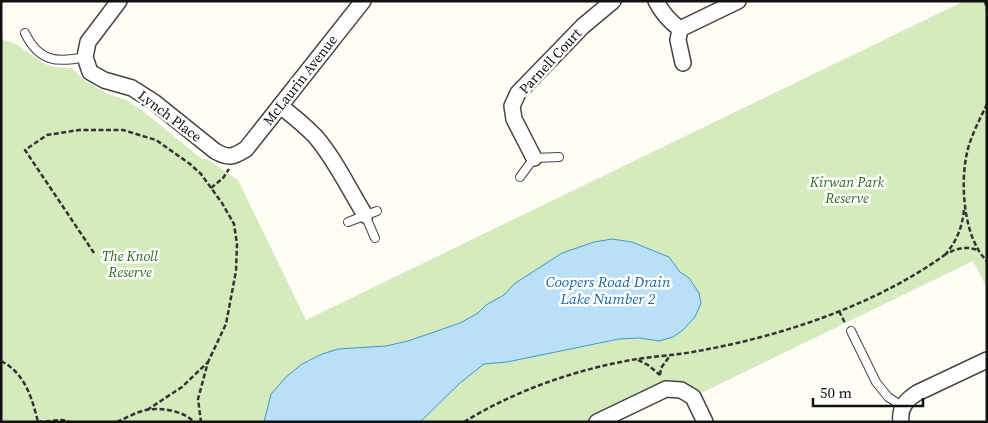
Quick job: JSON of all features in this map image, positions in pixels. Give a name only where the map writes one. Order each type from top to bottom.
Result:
[{"type":"street","points":[[85,57],[88,42],[119,1]]},
{"type":"street","name":"McLaurin Avenue","points":[[234,156],[246,148],[363,1]]},
{"type":"street","name":"Parnell Court","points":[[534,158],[514,119],[512,106],[518,93],[583,26],[613,1]]},
{"type":"street","points":[[656,1],[662,13],[680,29]]},
{"type":"street","points":[[680,29],[738,1]]},
{"type":"street","points":[[680,29],[678,40],[683,63]]},
{"type":"street","name":"Lynch Place","points":[[85,57],[90,72],[104,80],[132,88],[154,102],[215,151],[224,156],[234,156]]},
{"type":"street","points":[[280,106],[299,120],[316,138],[371,213]]},
{"type":"street","points":[[901,422],[902,406],[917,393],[987,360]]},
{"type":"street","points":[[597,422],[666,389],[681,390],[693,396],[705,422]]},
{"type":"lane","points":[[25,33],[30,43],[53,60],[67,61],[85,57]]},
{"type":"lane","points":[[520,177],[534,158],[558,157]]},
{"type":"lane","points":[[348,222],[371,213],[375,238]]},
{"type":"lane","points":[[851,331],[876,382],[888,397],[902,406]]},
{"type":"path","points":[[985,1],[987,10]]},
{"type":"path","points":[[946,254],[958,236],[962,225],[966,158],[972,136],[987,104]]},
{"type":"path","points":[[94,253],[25,150],[47,135],[79,130],[123,130],[156,140],[190,164],[211,188],[234,224],[237,244],[236,271],[226,324],[208,362],[198,398],[201,422]]},
{"type":"path","points":[[211,188],[227,173],[234,156]]},
{"type":"path","points":[[964,209],[978,250],[987,262]]},
{"type":"path","points":[[464,422],[508,398],[580,372],[746,341],[839,311],[926,268],[957,248],[968,247],[978,250]]},
{"type":"path","points":[[637,360],[648,365],[660,375],[664,362],[670,356]]},
{"type":"path","points":[[1,361],[18,375],[28,388],[38,422],[62,420],[70,422]]},
{"type":"path","points":[[117,422],[147,410],[182,387],[208,362]]},
{"type":"path","points":[[147,410],[161,409],[176,412],[190,418],[194,422]]},
{"type":"green space","name":"Kirwan Park Reserve","points":[[964,1],[987,1],[987,288],[973,261],[693,397],[681,390],[597,422],[1,422],[1,39],[16,44],[45,64],[54,67],[72,68],[85,81],[108,94],[126,100],[144,112],[202,159],[207,159],[238,180],[306,320]]},
{"type":"water","name":"Coopers Road Drain Lake Number 2","points":[[612,239],[632,242],[669,257],[680,272],[689,278],[699,293],[701,303],[695,317],[683,330],[673,337],[659,341],[640,338],[619,339],[507,362],[484,364],[460,383],[420,422],[264,422],[271,394],[286,377],[302,364],[322,354],[338,349],[386,346],[408,341],[460,323],[478,313],[486,305],[504,295],[514,284],[562,253],[594,242]]},
{"type":"park label","name":"The Knoll Reserve","points":[[130,264]]}]
